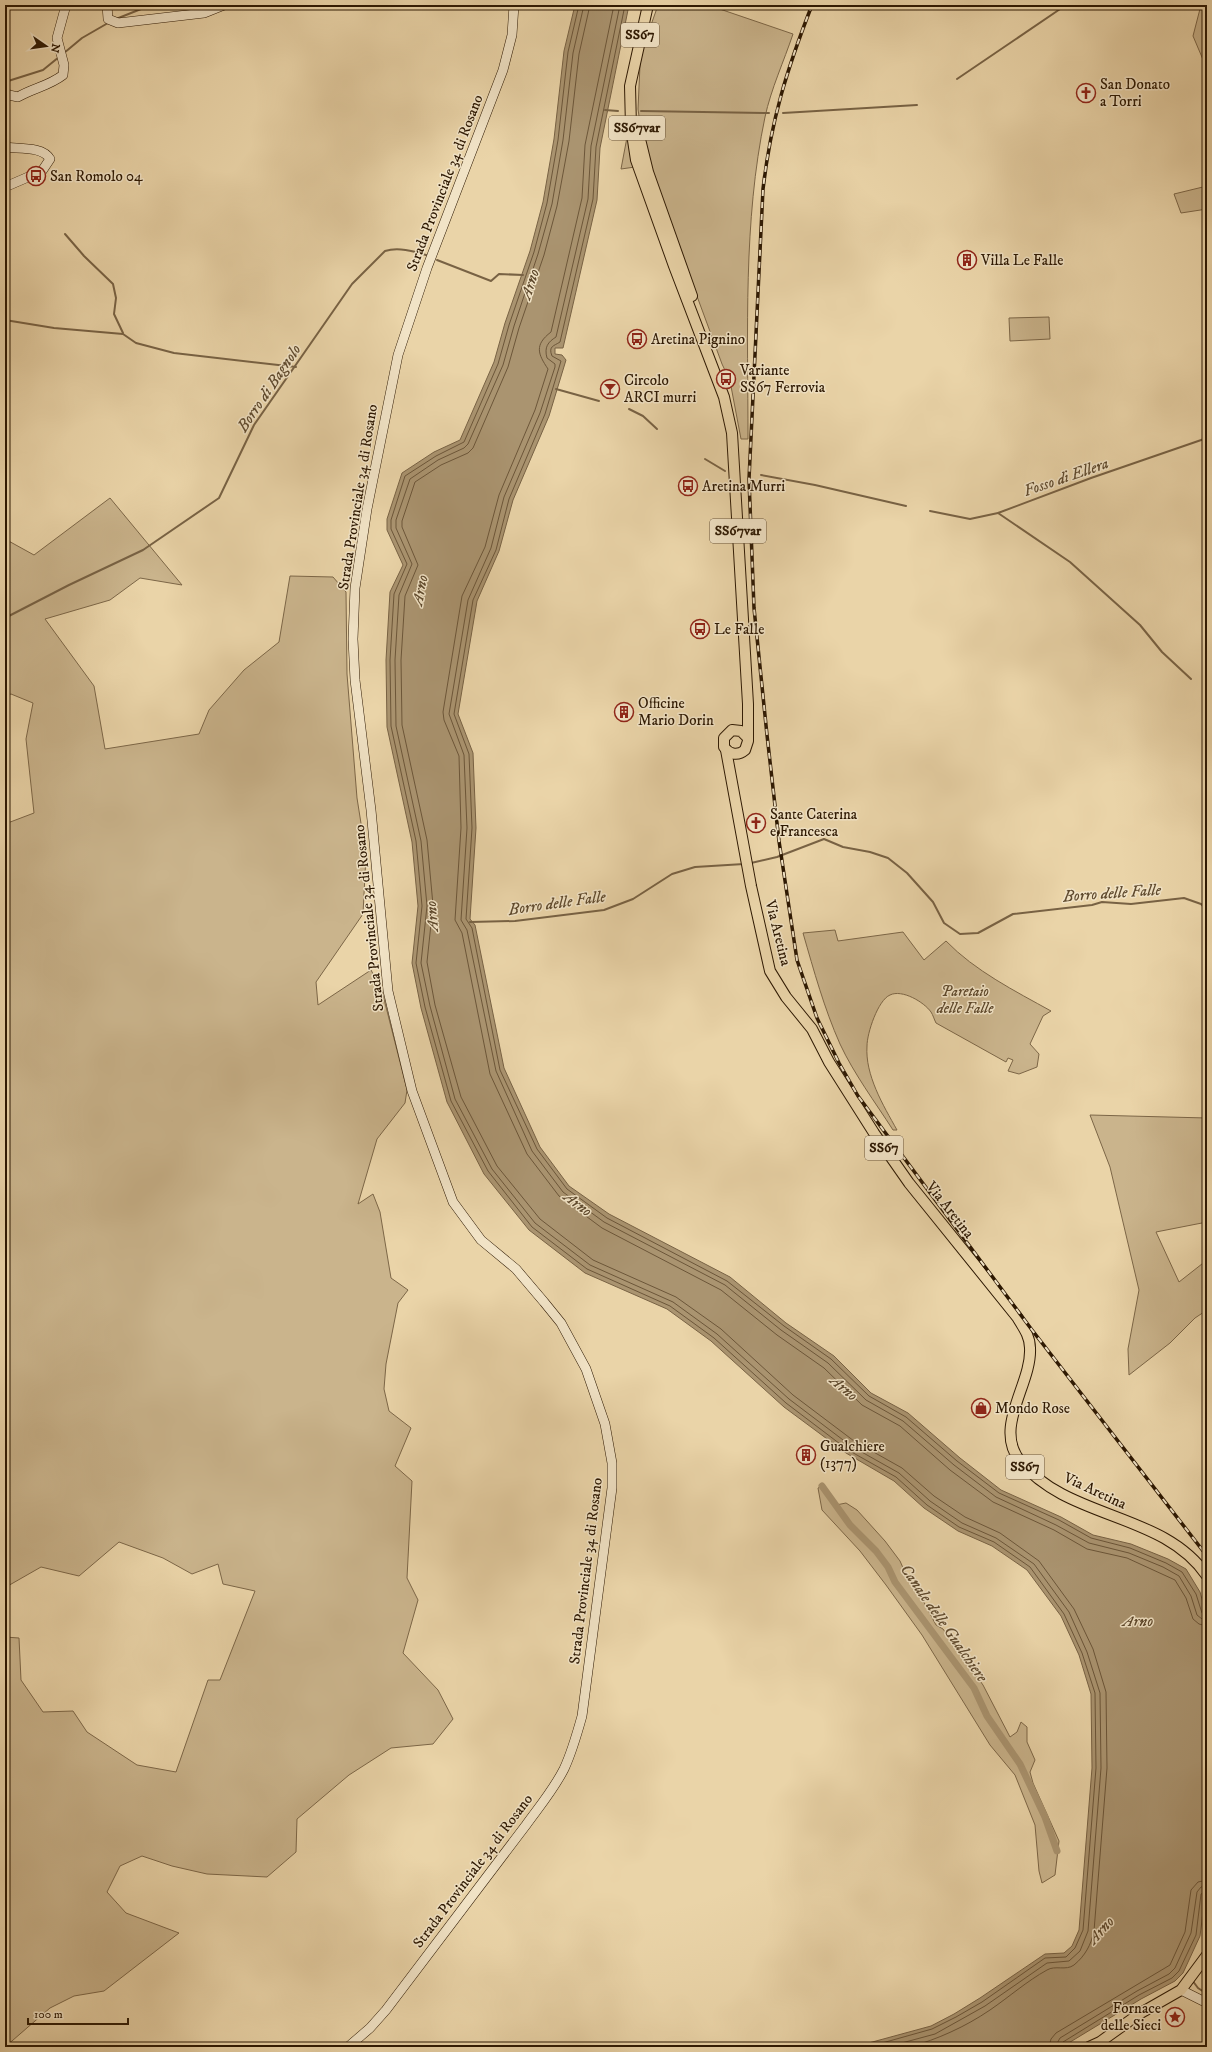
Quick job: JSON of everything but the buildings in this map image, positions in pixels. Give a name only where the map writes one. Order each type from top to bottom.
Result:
[{"type":"main road","points":[[5,92],[9,95],[18,97],[32,89],[51,84],[63,75],[64,64],[57,38],[66,5]]},
{"type":"main road","points":[[107,5],[108,19],[118,24],[204,13],[224,5]]},
{"type":"main road","name":"Strada Provinciale 34 di Rosano","points":[[348,2047],[370,2028],[386,2010],[526,1826],[563,1770],[574,1745],[582,1716],[612,1488],[612,1463],[605,1424],[586,1370],[561,1323],[516,1269],[481,1240],[453,1202],[412,1091],[388,991],[371,810],[355,680],[353,639],[355,588],[367,509],[398,355],[436,246],[503,70],[511,40],[514,5]]},
{"type":"main road","name":"SS67","points":[[634,65],[648,5]]},
{"type":"main road","name":"SS67var","points":[[634,65],[630,86],[630,127],[640,173],[724,397]]},
{"type":"main road","name":"SS67var","points":[[634,65],[635,115],[648,172],[716,363],[732,433],[735,458],[748,704],[747,737]]},
{"type":"main road","points":[[5,147],[37,151],[48,155],[50,159],[42,171],[5,186]]},
{"type":"main road","name":"SS67var","points":[[735,729],[743,720],[748,704]]},
{"type":"main road","points":[[730,775],[732,766],[748,746],[747,737],[741,731],[735,729]]},
{"type":"main road","name":"Via Aretina","points":[[735,729],[725,735],[723,744],[726,750],[751,886],[770,971],[779,986],[812,1028],[848,1093],[909,1183],[1017,1317],[1027,1333],[1030,1347],[1028,1365],[1011,1425],[1012,1445],[1016,1455],[1028,1470],[1056,1490],[1169,1540],[1190,1555],[1207,1576]]},
{"type":"main road","points":[[726,750],[734,754],[741,753]]},
{"type":"main road","points":[[1089,2047],[1100,2042],[1139,2014],[1181,1990],[1206,1955]]},
{"type":"main road","points":[[1181,1990],[1207,2003]]},
{"type":"green space","points":[[654,5],[708,5],[793,34],[774,86],[765,117],[753,197],[748,277],[748,439],[741,439],[730,381],[722,364],[656,185],[642,138],[638,109],[640,65],[646,25],[651,25],[657,8]]},
{"type":"green space","points":[[1201,5],[1207,5],[1207,69],[1193,36]]},
{"type":"green space","points":[[628,132],[635,167],[621,169]]},
{"type":"green space","points":[[1207,186],[1207,209],[1181,213],[1174,194]]},
{"type":"green space","points":[[1049,317],[1050,339],[1010,341],[1009,318]]},
{"type":"green space","points":[[110,498],[182,585],[140,578],[110,600],[45,619],[94,686],[105,749],[199,734],[209,710],[244,670],[279,642],[290,576],[333,577],[346,592],[347,674],[357,798],[366,855],[363,914],[316,982],[318,1005],[371,970],[382,991],[407,1090],[405,1103],[377,1139],[358,1204],[373,1194],[380,1212],[391,1278],[408,1290],[398,1303],[386,1364],[384,1389],[389,1411],[411,1428],[395,1466],[412,1481],[407,1578],[418,1600],[403,1653],[438,1690],[453,1719],[433,1744],[391,1748],[349,1775],[297,1819],[296,1852],[267,1877],[207,1874],[172,1866],[142,1856],[120,1866],[107,1892],[126,1913],[179,1933],[104,1991],[74,1996],[50,2008],[5,2047],[5,1637],[19,1638],[21,1680],[43,1712],[73,1711],[87,1732],[137,1765],[176,1772],[208,1680],[220,1680],[255,1591],[223,1584],[218,1564],[192,1574],[163,1558],[119,1542],[79,1576],[41,1567],[6,1587],[5,1584],[5,824],[34,813],[26,739],[33,703],[11,694],[5,696],[5,539],[34,555]]},
{"type":"green space","name":"Paretaio delle Falle","points":[[835,930],[838,941],[903,932],[924,960],[946,941],[957,952],[982,971],[1051,1011],[1043,1016],[1030,1044],[1039,1054],[1037,1067],[1019,1074],[1008,1071],[1013,1060],[1008,1058],[1006,1062],[936,1023],[928,1008],[918,1001],[906,995],[890,995],[881,1003],[871,1025],[867,1040],[867,1057],[876,1090],[897,1130],[893,1130],[858,1077],[840,1044],[824,1003],[803,933]]},
{"type":"green space","points":[[1090,1115],[1207,1118],[1207,1222],[1156,1232],[1179,1282],[1207,1260],[1207,1310],[1195,1318],[1170,1343],[1129,1375],[1128,1349],[1139,1290],[1110,1167]]},
{"type":"green space","points":[[822,1486],[836,1505],[846,1503],[857,1510],[885,1541],[900,1561],[908,1579],[918,1591],[936,1625],[943,1629],[983,1685],[1010,1737],[1017,1732],[1021,1722],[1027,1727],[1027,1742],[1035,1760],[1030,1772],[1033,1783],[1059,1841],[1055,1875],[1042,1883],[1039,1871],[1035,1825],[1015,1775],[990,1745],[922,1635],[886,1585],[860,1551],[822,1510],[818,1488]]},
{"type":"water","name":"Arno","points":[[575,5],[629,5],[600,148],[597,200],[563,348],[555,348],[555,354],[562,355],[566,360],[549,416],[513,500],[499,551],[477,601],[458,714],[473,753],[476,828],[470,919],[475,925],[504,1068],[540,1147],[569,1186],[609,1214],[730,1277],[786,1323],[834,1356],[871,1393],[908,1413],[960,1458],[1001,1490],[1061,1517],[1093,1535],[1131,1544],[1168,1559],[1186,1569],[1200,1592],[1207,1617],[1207,1880],[1200,1936],[1183,1973],[1175,1981],[1141,1999],[1062,2047],[854,2047],[931,2026],[980,1998],[1045,1954],[1064,1953],[1072,1946],[1079,1930],[1092,1768],[1091,1694],[1079,1655],[1061,1616],[1027,1570],[992,1546],[958,1531],[924,1508],[894,1481],[846,1453],[784,1407],[711,1341],[667,1309],[585,1273],[529,1230],[484,1174],[447,1102],[421,1008],[412,963],[418,906],[412,842],[387,727],[386,660],[390,592],[403,565],[387,530],[387,519],[402,473],[434,452],[460,440],[494,362],[505,323],[530,251],[543,202],[554,139],[564,51]]},
{"type":"waterway","points":[[116,19],[151,5]]},
{"type":"waterway","points":[[957,79],[1066,5]]},
{"type":"waterway","points":[[64,53],[82,38],[108,23]]},
{"type":"waterway","points":[[5,82],[43,70],[59,57]]},
{"type":"waterway","points":[[783,113],[917,105]]},
{"type":"waterway","points":[[605,110],[618,111]]},
{"type":"waterway","points":[[641,111],[769,113]]},
{"type":"waterway","points":[[65,234],[84,256],[113,284],[116,298],[114,314],[123,333]]},
{"type":"waterway","name":"Borro di Bagnolo","points":[[5,618],[69,585],[143,550],[219,498],[254,425],[352,284],[385,251],[400,249],[426,255]]},
{"type":"waterway","name":"Borro di Bagnolo","points":[[437,260],[491,281],[499,274],[523,275]]},
{"type":"waterway","points":[[5,320],[54,328],[123,334],[136,343],[174,353],[296,367]]},
{"type":"waterway","name":"Fosso di Ellera","points":[[556,389],[599,401]]},
{"type":"waterway","name":"Fosso di Ellera","points":[[629,409],[643,416],[657,429]]},
{"type":"waterway","name":"Fosso di Ellera","points":[[930,511],[970,519],[998,513],[1091,478],[1207,438]]},
{"type":"waterway","name":"Fosso di Ellera","points":[[705,459],[725,471]]},
{"type":"waterway","name":"Fosso di Ellera","points":[[761,475],[815,485],[906,506]]},
{"type":"waterway","points":[[998,513],[1070,562],[1140,625],[1162,652],[1191,679]]},
{"type":"waterway","name":"Borro delle Falle","points":[[751,863],[777,857],[824,839],[843,847],[870,852],[888,858],[907,873],[933,902],[944,923],[960,934],[978,933],[1013,914],[1092,905],[1102,902],[1131,904],[1184,898],[1201,904],[1207,910]]},
{"type":"waterway","name":"Borro delle Falle","points":[[470,922],[515,921],[604,910],[633,899],[672,874],[695,867],[744,864]]},
{"type":"waterway","name":"Canale delle Gualchiere","points":[[822,1486],[850,1525],[876,1551],[888,1567],[895,1582],[974,1688],[987,1716],[1020,1764],[1045,1817],[1057,1851]]},
{"type":"waterway","points":[[1192,1980],[1198,1988],[1207,1994]]},
{"type":"railway","points":[[812,5],[781,95],[766,164],[763,189],[749,479],[754,608],[779,841],[797,960],[817,1018],[839,1063],[858,1096],[1032,1330],[1207,1556]]},
{"type":"place","name":"San Donato a Torri","points":[[1086,93]]},
{"type":"place","name":"San Romolo 04","points":[[36,176]]},
{"type":"place","name":"Villa Le Falle","points":[[967,260]]},
{"type":"place","name":"Aretina Pignino","points":[[637,339]]},
{"type":"place","name":"Variante SS67 Ferrovia","points":[[726,379]]},
{"type":"place","name":"Circolo ARCI murri","points":[[610,389]]},
{"type":"place","name":"Aretina Murri","points":[[688,486]]},
{"type":"place","name":"Le Falle","points":[[700,629]]},
{"type":"place","name":"Officine Mario Dorin","points":[[624,712]]},
{"type":"place","name":"Sante Caterina e Francesca","points":[[756,823]]},
{"type":"place","name":"Mondo Rose","points":[[981,1408]]},
{"type":"place","name":"Gualchiere (1377)","points":[[806,1455]]},
{"type":"place","name":"Fornace delle Sieci","points":[[1175,2017]]}]
